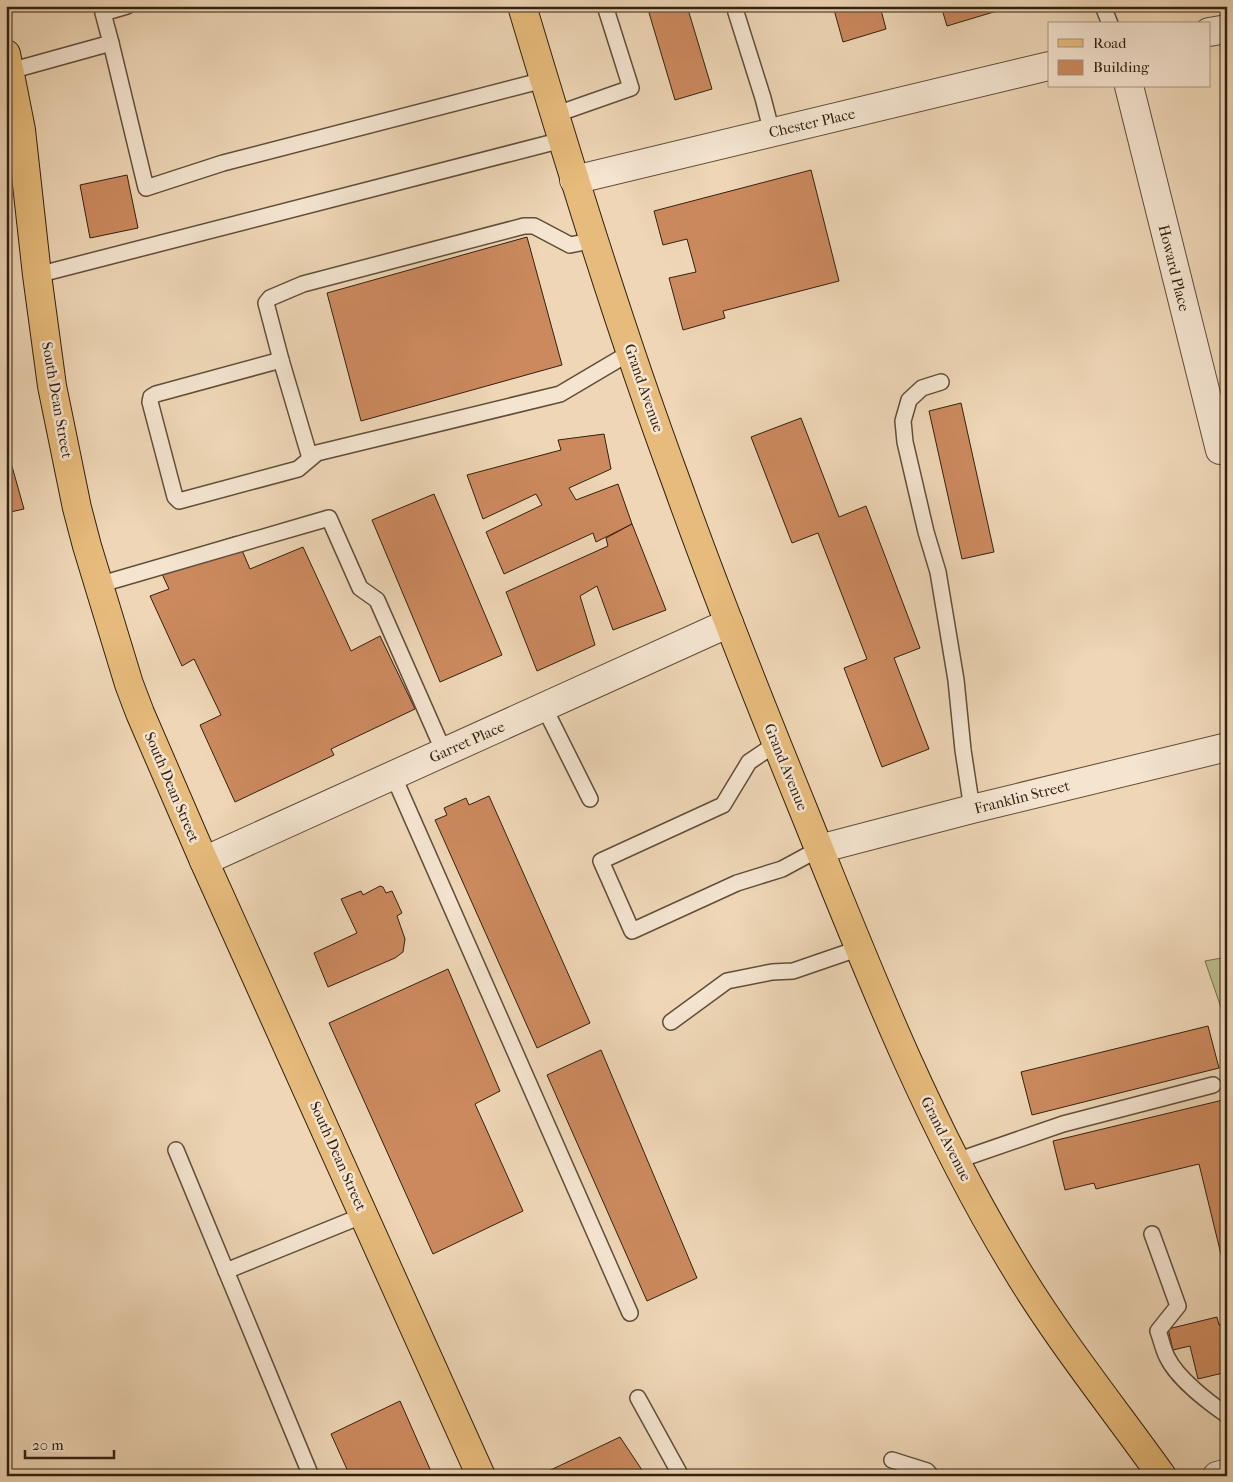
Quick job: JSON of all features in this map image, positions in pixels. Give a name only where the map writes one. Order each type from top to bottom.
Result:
[{"type":"main road","name":"Grand Avenue","points":[[522,6],[574,180],[678,486],[776,744],[908,1062],[956,1161],[1014,1266],[1073,1353],[1162,1476]]},
{"type":"main road","name":"South Dean Street","points":[[8,63],[21,130],[37,275],[52,386],[77,508],[98,585],[121,658],[140,713],[204,861],[481,1476]]},
{"type":"street","points":[[1210,32],[1227,28]]},
{"type":"street","name":"Chester Place","points":[[574,180],[1048,66]]},
{"type":"street","name":"Howard Place","points":[[1130,88],[1220,450]]},
{"type":"street","name":"Garret Place","points":[[204,861],[729,623]]},
{"type":"street","name":"Franklin Street","points":[[819,850],[972,809],[1227,747]]},
{"type":"street","points":[[1217,1476],[1227,1473]]},
{"type":"lane","points":[[127,6],[103,14],[146,188],[223,163],[544,80]]},
{"type":"lane","points":[[554,115],[631,88],[605,6]]},
{"type":"lane","points":[[734,6],[772,133]]},
{"type":"lane","points":[[1103,6],[1109,22]]},
{"type":"lane","points":[[8,63],[111,42]]},
{"type":"lane","points":[[37,275],[562,140]]},
{"type":"lane","points":[[310,458],[266,303],[270,298],[303,284],[524,226],[534,226],[570,245],[594,240]]},
{"type":"lane","points":[[281,360],[151,396],[150,402],[175,496],[178,501],[298,469],[317,453],[560,394],[631,352]]},
{"type":"lane","points":[[941,382],[922,388],[908,400],[903,421],[926,532],[938,572],[956,680],[963,750],[972,809]]},
{"type":"lane","points":[[98,585],[329,518],[360,588],[377,600],[444,752]]},
{"type":"lane","points":[[544,707],[590,799]]},
{"type":"lane","points":[[776,744],[749,762],[723,805],[601,861],[632,931],[737,883],[782,869],[819,850]]},
{"type":"lane","points":[[393,776],[630,1313]]},
{"type":"lane","points":[[670,1022],[727,981],[772,972],[793,971],[860,948]]},
{"type":"lane","points":[[956,1161],[1063,1124],[1213,1085]]},
{"type":"lane","points":[[176,1150],[311,1476]]},
{"type":"lane","points":[[226,1270],[364,1215]]},
{"type":"lane","points":[[1152,1234],[1178,1306],[1158,1331],[1168,1358],[1186,1382],[1227,1415]]},
{"type":"lane","points":[[638,1398],[681,1476]]},
{"type":"lane","points":[[892,1460],[927,1471],[930,1476]]},
{"type":"green space","points":[[1227,957],[1227,1025],[1205,961]]},
{"type":"building","points":[[647,6],[687,6],[712,89],[675,100]]},
{"type":"building","points":[[833,6],[880,6],[886,29],[843,42]]},
{"type":"building","points":[[941,6],[1007,6],[1007,8],[947,26]]},
{"type":"building","points":[[811,170],[839,281],[723,311],[725,318],[683,330],[669,278],[696,272],[687,239],[663,245],[654,211]]},
{"type":"building","points":[[127,175],[138,228],[90,238],[80,185]]},
{"type":"building","points":[[527,237],[562,365],[361,421],[327,293]]},
{"type":"building","points":[[961,403],[994,552],[962,559],[929,411]]},
{"type":"building","points":[[801,418],[839,517],[866,506],[920,648],[894,658],[929,749],[882,767],[844,668],[867,659],[818,533],[792,543],[751,437]]},
{"type":"building","points":[[604,434],[611,469],[569,488],[576,500],[618,484],[632,524],[596,542],[593,533],[504,574],[486,532],[542,505],[536,494],[483,519],[467,475],[561,450],[558,440]]},
{"type":"building","points":[[6,445],[24,509],[6,513]]},
{"type":"building","points":[[434,494],[502,655],[440,682],[372,520]]},
{"type":"building","points":[[632,524],[666,610],[613,630],[597,586],[580,596],[595,645],[537,671],[506,592],[608,546],[606,538]]},
{"type":"building","points":[[236,536],[250,569],[303,547],[351,651],[380,636],[415,709],[331,749],[334,755],[235,802],[200,725],[221,715],[194,659],[182,666],[150,596],[169,589],[156,561]]},
{"type":"building","points":[[489,796],[590,1023],[537,1048],[435,820],[447,815],[444,808],[466,798],[469,805]]},
{"type":"building","points":[[380,886],[383,887],[386,893],[392,891],[402,913],[397,916],[405,939],[403,952],[395,958],[328,987],[314,953],[357,933],[341,899],[361,891],[363,895]]},
{"type":"building","points":[[448,969],[500,1091],[475,1104],[523,1211],[433,1254],[329,1023]]},
{"type":"building","points":[[1208,1026],[1219,1068],[1032,1115],[1021,1072]]},
{"type":"building","points":[[601,1050],[697,1278],[647,1301],[547,1075]]},
{"type":"building","points":[[1227,1099],[1227,1279],[1199,1164],[1096,1189],[1094,1183],[1065,1190],[1053,1141]]},
{"type":"building","points":[[1217,1317],[1219,1325],[1227,1323],[1227,1372],[1198,1379],[1190,1346],[1173,1350],[1168,1329]]},
{"type":"building","points":[[400,1401],[433,1476],[350,1476],[331,1434]]},
{"type":"building","points":[[620,1437],[646,1476],[538,1476]]}]
